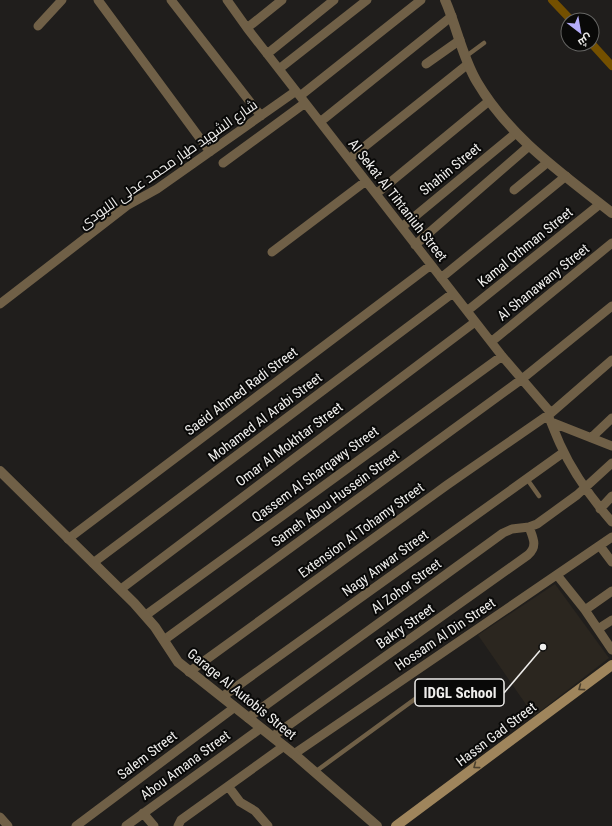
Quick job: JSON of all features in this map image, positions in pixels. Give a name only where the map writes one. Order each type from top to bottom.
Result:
[{"type":"main road","name":"Hassn Gad Street","points":[[396,826],[612,665]]},
{"type":"street","points":[[38,26],[62,0]]},
{"type":"street","points":[[98,0],[210,152]]},
{"type":"street","points":[[171,0],[260,116]]},
{"type":"street","name":"Al Sekat Al Tihtaniuh Street","points":[[228,0],[247,28],[300,97],[475,322],[522,379],[550,417]]},
{"type":"street","points":[[247,28],[282,0]]},
{"type":"street","points":[[267,54],[334,0]]},
{"type":"street","points":[[279,69],[367,0]]},
{"type":"street","points":[[223,163],[300,97],[421,0]]},
{"type":"street","points":[[445,0],[467,61],[477,82],[500,116],[516,134],[612,214]]},
{"type":"street","points":[[320,122],[452,16]]},
{"type":"street","points":[[426,64],[460,40]]},
{"type":"street","points":[[349,159],[467,61]]},
{"type":"street","name":"شارع الشهيد طيار محمد عدلى اللبودى","points":[[0,304],[128,205],[153,192],[260,116],[300,97]]},
{"type":"street","points":[[376,194],[489,101]]},
{"type":"street","name":"Shahin Street","points":[[402,227],[516,134]]},
{"type":"street","points":[[415,245],[530,146]]},
{"type":"street","points":[[514,190],[548,162]]},
{"type":"street","points":[[442,278],[566,176]]},
{"type":"street","points":[[272,252],[366,181]]},
{"type":"street","name":"Kamal Othman Street","points":[[467,311],[600,204]]},
{"type":"street","name":"Al Shanawany Street","points":[[491,342],[612,243]]},
{"type":"street","name":"Saeid Ahmed Radi Street","points":[[68,539],[431,265]]},
{"type":"street","name":"Mohamed Al Arabi Street","points":[[93,563],[453,293]]},
{"type":"street","name":"Sameh Abou Hussein Street","points":[[164,640],[522,379],[612,306]]},
{"type":"street","name":"Omar Al Mokhtar Street","points":[[121,589],[475,322]]},
{"type":"street","name":"Qassem Al Sharqawy Street","points":[[146,615],[502,356]]},
{"type":"street","name":"Extension Al Tohamy Street","points":[[189,672],[447,485],[550,417],[612,360]]},
{"type":"street","points":[[550,417],[590,438],[612,446]]},
{"type":"street","points":[[550,417],[564,452],[585,487],[612,522]]},
{"type":"street","points":[[590,438],[612,418]]},
{"type":"street","name":"Nagy Anwar Street","points":[[222,697],[564,452]]},
{"type":"street","name":"Al Zohor Street","points":[[248,718],[503,533],[512,529],[529,527],[537,524],[573,498],[612,463]]},
{"type":"street","name":"Garage Al Autobis Street","points":[[0,471],[146,615],[178,662],[294,754],[377,826]]},
{"type":"street","points":[[600,508],[612,496]]},
{"type":"street","name":"Bakry Street","points":[[272,737],[532,552],[534,544],[529,527]]},
{"type":"street","name":"Hossam Al Din Street","points":[[294,754],[612,537]]},
{"type":"street","points":[[600,546],[612,562]]},
{"type":"street","points":[[557,575],[585,610],[612,650]]},
{"type":"street","points":[[585,610],[612,591]]},
{"type":"street","points":[[598,629],[612,620]]},
{"type":"street","name":"Salem Street","points":[[76,826],[235,707]]},
{"type":"street","name":"Abou Amana Street","points":[[126,826],[261,728]]},
{"type":"street","points":[[183,824],[228,786],[284,746]]},
{"type":"street","points":[[228,786],[240,802],[255,811],[268,826]]},
{"type":"street","points":[[143,813],[154,826]]},
{"type":"street","points":[[0,817],[8,826]]},
{"type":"lane","points":[[467,61],[484,43]]},
{"type":"lane","points":[[527,479],[539,496]]},
{"type":"lane","points":[[315,772],[415,699]]},
{"type":"shaded area","points":[[555,584],[609,658],[534,716],[478,635]]},
{"type":"waterway","points":[[552,0],[563,12]]},
{"type":"waterway","points":[[599,52],[612,66]]},
{"type":"place","name":"IDGL School","points":[[543,647]]}]
